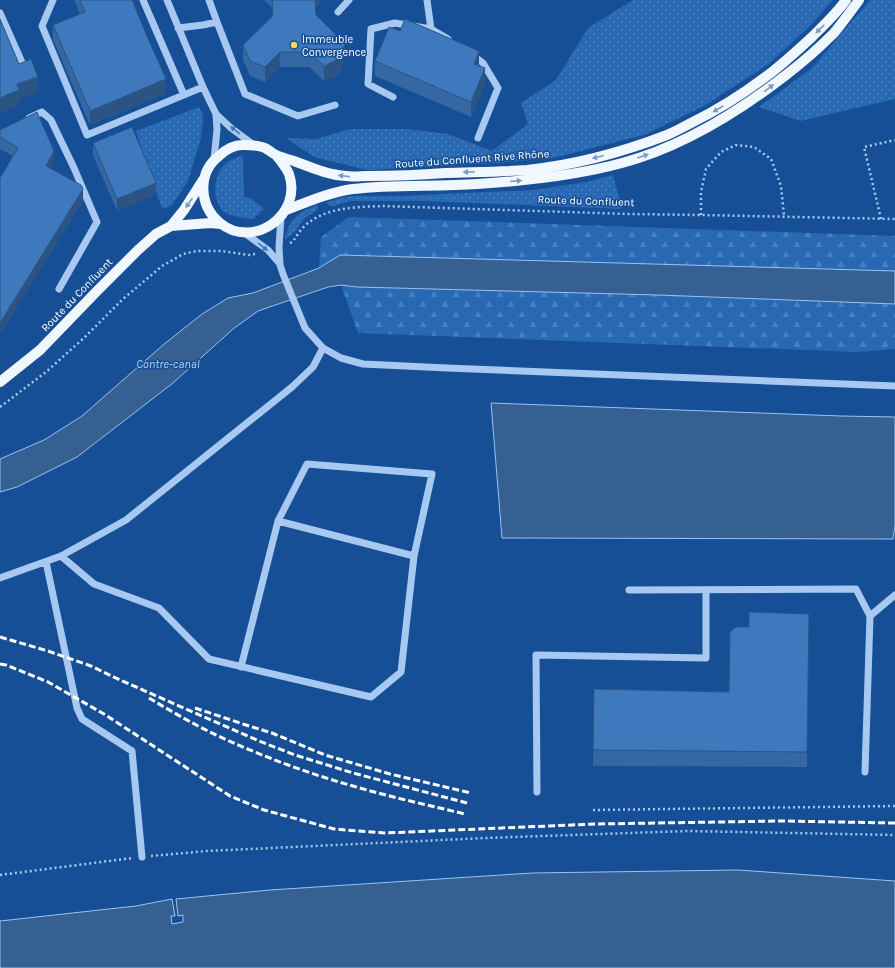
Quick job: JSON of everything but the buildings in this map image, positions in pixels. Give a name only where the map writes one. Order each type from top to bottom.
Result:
[{"type":"main road","name":"Route du Confluent Rive Rhône","points":[[276,156],[318,171],[345,176],[383,176],[528,170],[596,158],[669,135],[742,95],[785,62],[822,28],[846,0]]},
{"type":"main road","name":"Route du Confluent Rive Rhône","points":[[283,213],[319,197],[351,189],[382,186],[476,184],[546,178],[587,172],[623,163],[658,151],[689,138],[722,119],[771,87],[809,56],[834,32],[859,0]]},
{"type":"main road","points":[[239,145],[254,145],[266,149],[276,156],[284,164],[289,175],[291,187],[290,199],[283,213],[270,226],[257,232],[243,232],[231,229],[221,224],[212,215],[206,203],[203,191],[204,178],[214,159],[225,150],[239,145]]},
{"type":"main road","name":"Route du Confluent","points":[[0,382],[40,350],[144,245],[156,234],[170,226],[190,200],[204,178]]},
{"type":"main road","name":"Route du Confluent","points":[[170,226],[210,223],[221,224]]},
{"type":"street","points":[[53,0],[42,26],[87,135],[203,87]]},
{"type":"street","points":[[143,0],[184,94]]},
{"type":"street","points":[[167,0],[203,87],[216,114],[217,130],[214,159]]},
{"type":"street","points":[[209,0],[246,94],[298,116],[335,105]]},
{"type":"street","points":[[338,12],[349,0]]},
{"type":"street","points":[[427,0],[431,28]]},
{"type":"street","points":[[0,14],[24,67]]},
{"type":"street","points":[[178,28],[217,22]]},
{"type":"street","points":[[393,97],[368,84],[371,29],[395,23],[431,28],[452,41]]},
{"type":"street","points":[[465,50],[483,63],[498,88],[478,138]]},
{"type":"street","points":[[21,122],[42,112],[51,120],[74,168],[97,222],[59,289]]},
{"type":"street","points":[[216,114],[254,145]]},
{"type":"street","points":[[283,213],[279,247],[280,265],[283,274],[305,328],[323,348],[341,358],[363,364],[895,386]]},
{"type":"street","points":[[243,232],[268,250],[280,265]]},
{"type":"street","points":[[0,578],[61,556],[126,520],[292,387],[313,367],[323,348]]},
{"type":"street","points":[[61,556],[94,584],[159,608],[209,659],[371,697],[401,672],[414,556],[432,474],[307,464],[278,521],[241,666]]},
{"type":"street","points":[[278,521],[414,556]]},
{"type":"street","points":[[46,562],[77,708],[82,719],[132,751],[142,857]]},
{"type":"street","points":[[629,590],[856,589],[870,616],[865,772]]},
{"type":"street","points":[[537,792],[536,655],[706,658],[706,590]]},
{"type":"street","points":[[870,616],[895,595]]},
{"type":"path","points":[[881,219],[864,147],[895,140]]},
{"type":"path","points":[[701,215],[702,192],[706,169],[721,152],[736,145],[754,147],[771,159],[782,186],[784,216]]},
{"type":"path","name":"Route du Confluent","points":[[288,244],[294,241],[310,221],[324,213],[354,208],[383,206],[622,214],[895,219]]},
{"type":"path","points":[[0,407],[46,372],[85,337],[123,299],[162,266],[183,254],[197,251],[221,251],[249,255],[258,254]]},
{"type":"path","points":[[593,810],[895,806]]},
{"type":"path","points":[[0,875],[142,857],[215,851],[477,839],[680,832],[895,835]]},
{"type":"green space","points":[[633,0],[833,0],[810,26],[770,63],[704,106],[644,135],[553,158],[497,163],[367,170],[314,157],[286,138],[317,139],[349,129],[407,129],[448,134],[492,151],[528,124],[521,103],[556,80],[588,28]]},
{"type":"green space","points":[[870,0],[895,0],[895,99],[800,121],[759,107],[812,68]]},
{"type":"green space","points":[[199,107],[203,116],[201,138],[188,181],[172,205],[162,209],[136,131]]},
{"type":"green space","points":[[243,155],[244,197],[252,199],[264,209],[253,219],[225,213],[219,206],[216,195],[216,181],[220,170],[228,162]]},
{"type":"green space","points":[[613,175],[622,209],[426,201],[350,201],[333,206],[327,204],[327,202],[349,196],[400,196],[533,190],[587,182]]},
{"type":"green space","points":[[317,205],[317,210],[305,218],[294,232],[285,239],[289,226],[295,217]]},
{"type":"green space","points":[[349,217],[895,236],[895,271],[340,255],[319,268],[321,237]]},
{"type":"green space","points":[[341,285],[357,287],[658,295],[895,304],[895,349],[858,352],[358,333]]},
{"type":"water","name":"Contre-canal","points":[[340,255],[895,271],[895,304],[658,295],[357,287],[341,285],[328,287],[258,311],[233,329],[173,383],[77,457],[17,487],[0,492],[0,459],[44,440],[82,416],[163,345],[202,314],[228,298],[253,293],[319,268]]},
{"type":"water","points":[[491,403],[895,417],[895,526],[893,539],[502,538]]},
{"type":"water","points":[[738,870],[895,881],[895,968],[0,968],[0,921],[136,906],[172,899],[175,916],[171,916],[172,924],[183,922],[183,915],[178,916],[176,899],[270,890],[532,873]]},
{"type":"railway","points":[[0,637],[48,651],[91,666],[259,741],[295,755],[353,773],[467,803]]},
{"type":"railway","points":[[0,664],[48,682],[104,714],[230,796],[264,810],[334,829],[385,833],[595,824],[781,821],[895,823]]},
{"type":"railway","points":[[149,698],[217,735],[289,765],[367,790],[465,814]]},
{"type":"railway","points":[[195,708],[272,733],[325,755],[390,774],[471,793]]},
{"type":"place","name":"Immeuble Convergence","points":[[294,45]]}]
